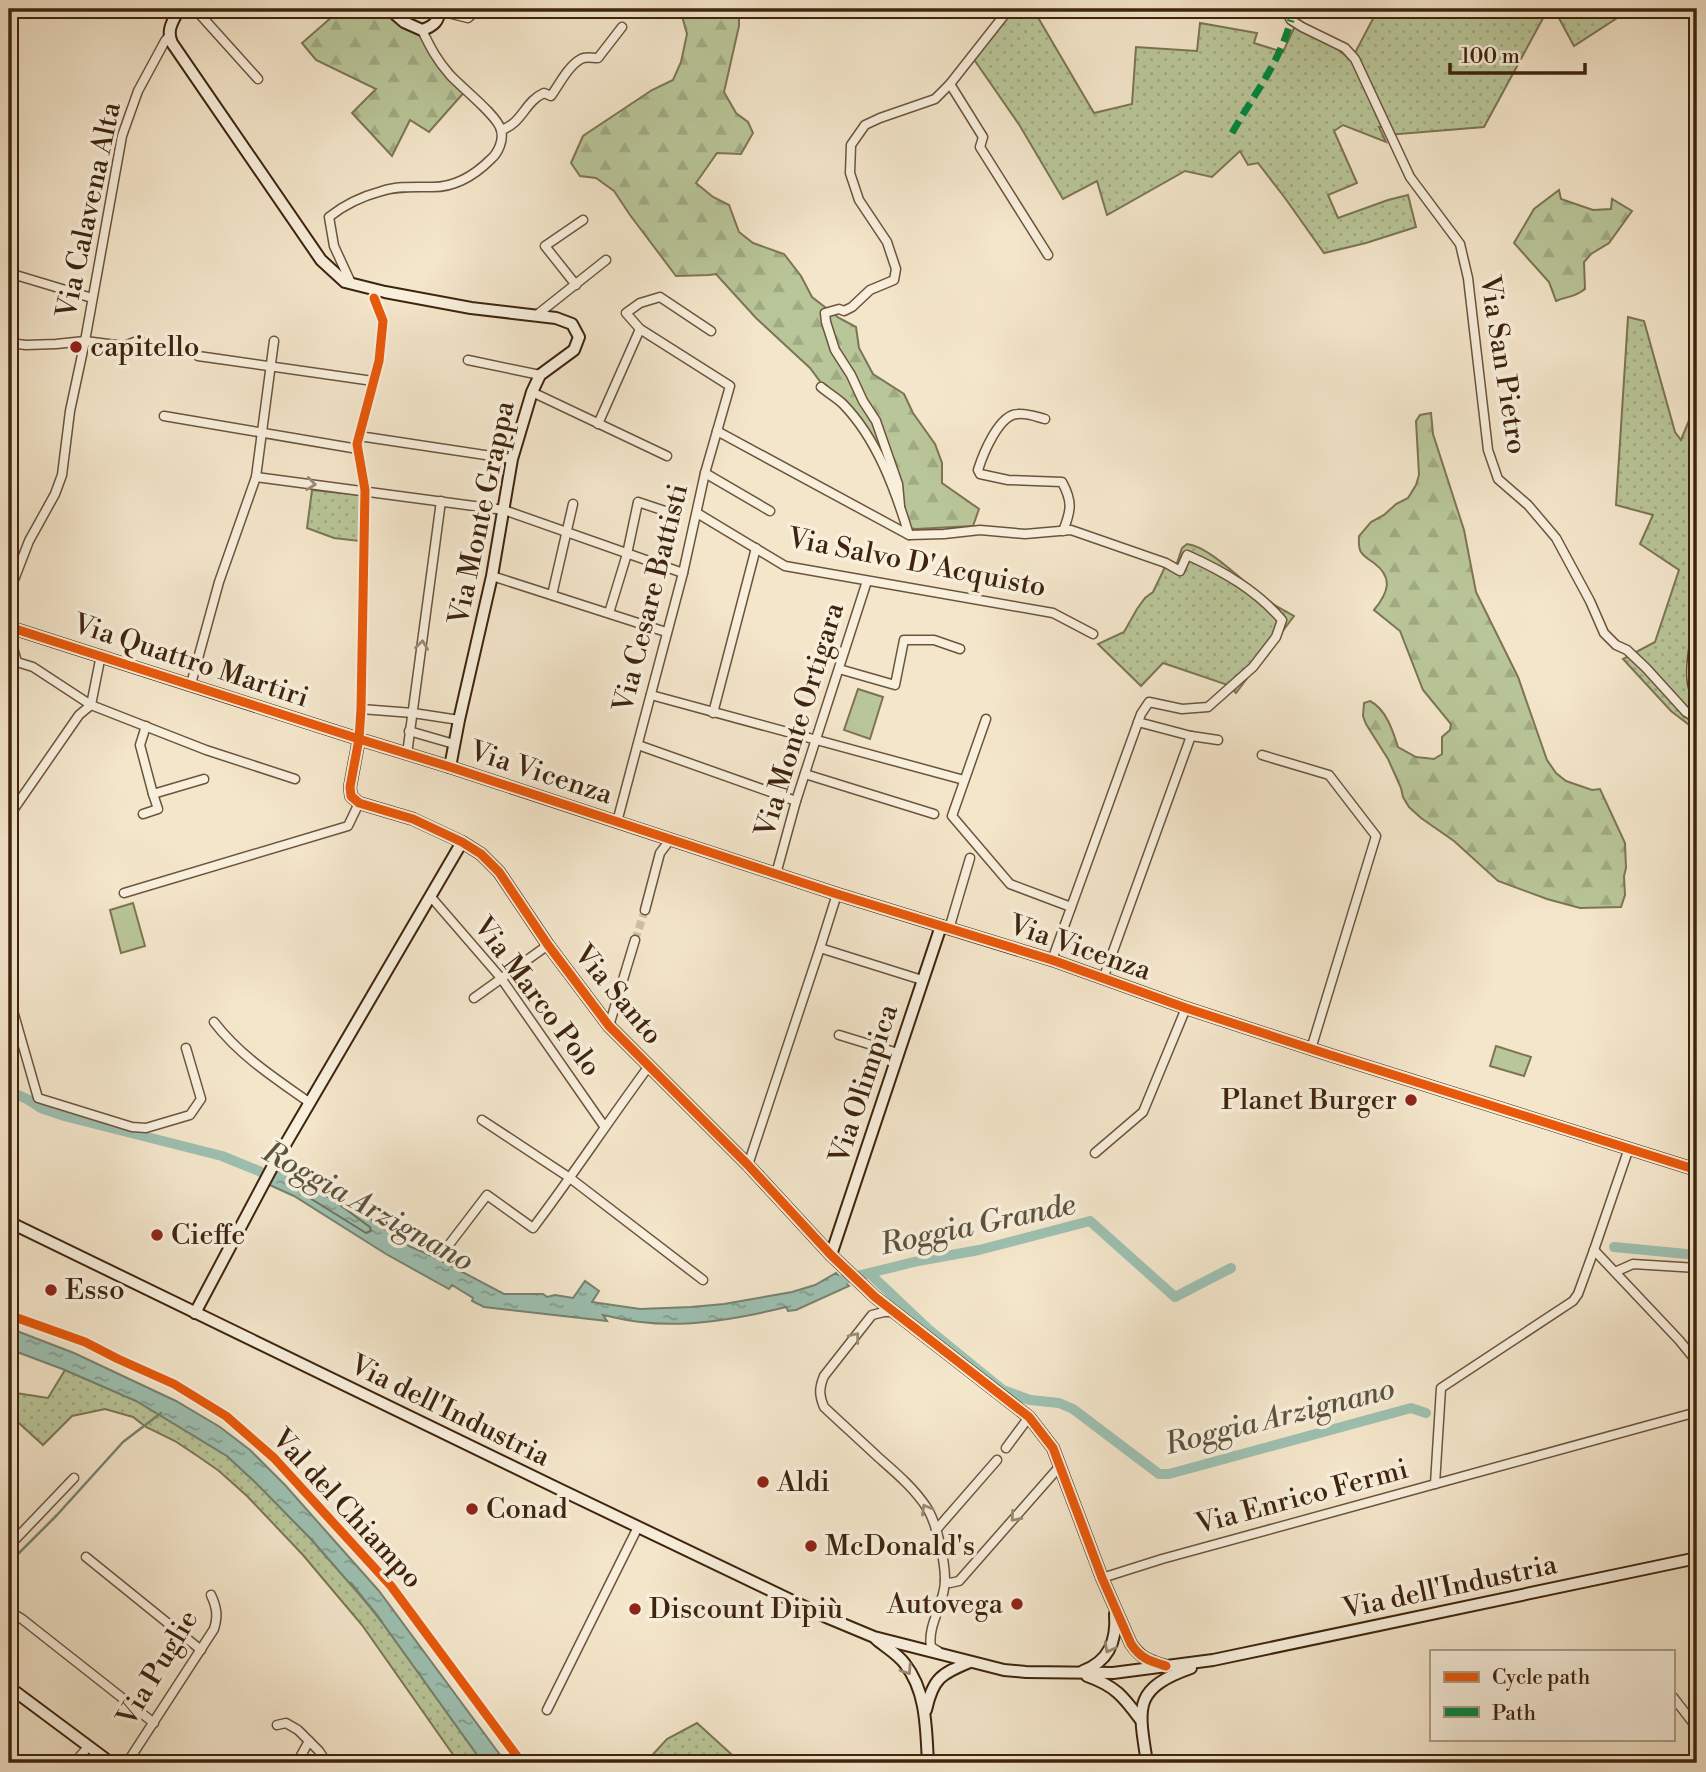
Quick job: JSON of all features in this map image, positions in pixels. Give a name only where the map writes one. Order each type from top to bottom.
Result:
[{"type":"street","name":"Via Calavena Alta","points":[[13,663],[10,602],[12,585],[29,541],[55,494],[62,475],[70,411],[122,136],[138,91],[169,36],[169,29],[179,9]]},
{"type":"street","points":[[195,9],[258,79]]},
{"type":"street","points":[[351,283],[334,246],[329,217],[342,207],[383,190],[432,187],[464,181],[482,169],[498,153],[502,137],[496,120],[451,76],[434,55],[422,30],[404,22],[389,9]]},
{"type":"street","points":[[422,30],[437,21],[440,10],[468,18],[478,9]]},
{"type":"street","points":[[900,506],[898,484],[876,421],[835,350],[826,322],[825,313],[839,309],[844,311],[852,307],[870,290],[894,280],[896,269],[887,242],[859,200],[850,173],[851,145],[865,125],[934,99],[950,84],[1009,9]]},
{"type":"street","name":"Via San Pietro","points":[[1285,9],[1291,20],[1345,48],[1355,59],[1410,177],[1460,244],[1468,278],[1488,450],[1498,479],[1528,505],[1556,538],[1604,632],[1616,645],[1627,650],[1686,712],[1697,719]]},
{"type":"street","points":[[501,130],[518,121],[536,97],[544,93],[551,96],[581,58],[598,58],[622,27]]},
{"type":"street","name":"Via Monte Grappa","points":[[169,36],[321,260],[345,282],[471,307],[556,317],[572,324],[579,337],[573,350],[540,376],[531,392],[512,459],[492,576],[450,767]]},
{"type":"street","points":[[950,84],[983,137],[980,147],[1048,255]]},
{"type":"street","points":[[576,285],[545,246],[583,220]]},
{"type":"street","points":[[538,314],[606,260]]},
{"type":"street","points":[[9,273],[92,298]]},
{"type":"street","points":[[598,424],[640,329],[626,313],[640,303],[660,297],[711,331]]},
{"type":"street","points":[[124,893],[348,826],[359,803],[351,796],[350,787],[359,739],[361,709],[365,491],[357,444],[379,360],[383,321],[374,298]]},
{"type":"street","name":"Via Cesare Battisti","points":[[617,822],[683,573],[705,473],[730,386],[640,329]]},
{"type":"street","points":[[9,343],[26,345],[85,341],[124,346],[140,340]]},
{"type":"street","points":[[191,684],[219,582],[256,477],[274,341]]},
{"type":"street","points":[[198,356],[373,381]]},
{"type":"street","points":[[468,360],[540,376]]},
{"type":"street","points":[[821,387],[842,404],[867,435],[884,468],[909,534]]},
{"type":"street","points":[[531,392],[667,457]]},
{"type":"street","points":[[1045,419],[1016,413],[1006,418],[993,436],[978,470],[980,474],[1008,480],[1062,482],[1069,494],[1071,512],[1063,531]]},
{"type":"street","points":[[164,416],[358,449]]},
{"type":"street","points":[[717,431],[909,534],[980,530],[1025,534],[1071,530],[1166,563],[1180,571],[1187,555],[1219,569],[1254,593],[1282,620],[1276,637],[1253,667],[1208,707],[1182,709],[1149,702],[1140,714],[1052,960]]},
{"type":"street","points":[[359,436],[512,459]]},
{"type":"street","points":[[705,473],[770,511]]},
{"type":"street","points":[[256,477],[504,510],[683,573]]},
{"type":"street","points":[[407,754],[441,501]]},
{"type":"street","points":[[609,613],[627,554],[638,502],[665,511]]},
{"type":"street","points":[[552,595],[573,504]]},
{"type":"street","name":"Via Salvo D'Acquisto","points":[[697,513],[785,566],[1053,612],[1093,634]]},
{"type":"street","points":[[713,713],[757,548]]},
{"type":"street","points":[[492,576],[666,632]]},
{"type":"street","name":"Via Monte Ortigara","points":[[776,874],[796,801],[867,581]]},
{"type":"street","name":"Via Quattro Martiri","points":[[11,627],[407,754]]},
{"type":"street","points":[[1697,627],[1692,678],[1692,689],[1697,696]]},
{"type":"street","points":[[839,669],[895,685],[904,640],[934,640],[960,649]]},
{"type":"street","name":"Via Quattro Martiri","points":[[91,705],[101,655]]},
{"type":"street","points":[[13,663],[33,667],[91,705],[206,750],[295,779]]},
{"type":"street","points":[[651,695],[964,780]]},
{"type":"street","points":[[9,816],[79,715],[91,705]]},
{"type":"street","points":[[361,709],[459,720]]},
{"type":"street","points":[[986,719],[952,816],[1010,884],[1071,907]]},
{"type":"street","points":[[1138,722],[1218,740]]},
{"type":"street","points":[[143,814],[158,809],[140,745],[146,726]]},
{"type":"street","points":[[409,731],[454,744]]},
{"type":"street","points":[[1103,979],[1192,736]]},
{"type":"street","points":[[638,745],[796,801]]},
{"type":"street","name":"Via Vicenza","points":[[407,754],[837,894],[1052,960],[1311,1049],[1697,1170]]},
{"type":"street","points":[[1262,755],[1329,775],[1376,836],[1311,1049]]},
{"type":"street","points":[[805,774],[934,814]]},
{"type":"street","points":[[153,794],[204,779]]},
{"type":"street","name":"Via Santo","points":[[359,803],[413,819],[481,854],[499,872],[548,945],[608,1026],[748,1165],[831,1255],[875,1297],[1029,1417],[1053,1448],[1102,1578],[1131,1644],[1138,1654],[1166,1666]]},
{"type":"street","points":[[645,910],[660,853],[670,840]]},
{"type":"street","points":[[195,1313],[275,1162],[462,842]]},
{"type":"street","points":[[945,928],[970,858]]},
{"type":"street","points":[[748,1165],[837,894]]},
{"type":"street","name":"Via Marco Polo","points":[[431,897],[501,978],[604,1126]]},
{"type":"street","name":"Via Olimpica","points":[[831,1255],[922,980],[945,928]]},
{"type":"street","points":[[608,1026],[635,940]]},
{"type":"street","points":[[474,998],[548,945]]},
{"type":"street","points":[[820,948],[922,980]]},
{"type":"street","points":[[9,997],[38,1098],[132,1127],[146,1128],[190,1115],[201,1099],[186,1048]]},
{"type":"street","points":[[1095,1153],[1143,1112],[1186,1008]]},
{"type":"street","points":[[214,1022],[226,1038],[310,1103]]},
{"type":"street","points":[[839,1035],[898,1053]]},
{"type":"street","points":[[448,1246],[486,1195],[533,1228],[649,1066]]},
{"type":"street","points":[[482,1121],[570,1178],[703,1280]]},
{"type":"street","name":"Via Enrico Fermi","points":[[1102,1578],[1435,1484],[1441,1388],[1573,1301],[1578,1294],[1629,1148]]},
{"type":"street","name":"Via dell'Industria","points":[[9,1222],[826,1617],[874,1637],[1004,1670],[1113,1673],[1213,1660],[1697,1559]]},
{"type":"street","points":[[1594,1250],[1697,1362]]},
{"type":"street","points":[[1615,1272],[1633,1264],[1697,1268]]},
{"type":"street","points":[[875,1297],[876,1307],[872,1315],[824,1376],[819,1395],[824,1407],[912,1488],[929,1511],[936,1530],[945,1581],[943,1598],[929,1637],[930,1647],[950,1657]]},
{"type":"street","points":[[872,1315],[895,1312]]},
{"type":"street","points":[[1435,1484],[1697,1412]]},
{"type":"street","points":[[1006,1448],[1029,1417]]},
{"type":"street","points":[[936,1530],[997,1460]]},
{"type":"street","points":[[945,1581],[959,1581],[1060,1466]]},
{"type":"street","points":[[9,1546],[74,1478]]},
{"type":"street","points":[[547,1710],[638,1527]]},
{"type":"street","points":[[86,1557],[201,1650]]},
{"type":"street","name":"Via Puglie","points":[[127,1763],[214,1629],[218,1615],[211,1595]]},
{"type":"street","points":[[1078,1673],[1103,1659],[1110,1647],[1115,1636],[1115,1608]]},
{"type":"street","points":[[9,1611],[153,1723]]},
{"type":"street","name":"Via dell'Industria","points":[[874,1637],[904,1663],[916,1682],[925,1713],[928,1763]]},
{"type":"street","name":"Via dell'Industria","points":[[1140,1719],[1144,1698],[1157,1682],[1169,1675],[1213,1660]]},
{"type":"street","name":"Via dell'Industria","points":[[925,1713],[931,1689],[946,1672],[970,1662]]},
{"type":"street","name":"Via dell'Industria","points":[[1078,1673],[1106,1683],[1123,1696],[1140,1719]]},
{"type":"street","points":[[9,1687],[111,1763]]},
{"type":"street","points":[[1674,1698],[1697,1728]]},
{"type":"street","points":[[1140,1719],[1147,1763]]},
{"type":"street","points":[[277,1725],[286,1723],[298,1730],[327,1763]]},
{"type":"street","points":[[297,1763],[309,1741]]},
{"type":"street","points":[[74,1763],[88,1747]]},
{"type":"green space","points":[[341,9],[389,9],[423,31],[433,55],[467,89],[429,132],[410,120],[392,156],[352,113],[376,89],[316,60],[302,43]]},
{"type":"green space","points":[[680,9],[739,9],[739,26],[724,92],[736,113],[748,122],[753,133],[741,154],[717,153],[696,183],[713,197],[729,205],[739,232],[753,243],[784,254],[801,276],[812,297],[839,318],[856,327],[859,348],[873,374],[904,394],[913,413],[935,444],[942,463],[942,483],[979,509],[973,526],[908,528],[880,462],[851,415],[810,368],[756,318],[716,274],[676,276],[614,191],[596,178],[580,176],[571,163],[583,136],[652,90],[673,80],[681,62],[687,34]]},
{"type":"green space","points":[[1013,9],[1033,9],[1094,113],[1132,104],[1136,47],[1197,51],[1200,23],[1257,33],[1254,43],[1283,52],[1296,24],[1335,46],[1346,56],[1355,53],[1378,9],[1548,9],[1484,127],[1387,135],[1383,127],[1379,127],[1386,142],[1343,125],[1334,131],[1357,183],[1328,195],[1338,218],[1408,195],[1416,227],[1324,253],[1258,163],[1248,165],[1240,151],[1212,177],[1185,171],[1107,215],[1097,181],[1063,199],[1020,126],[973,58]]},
{"type":"green space","points":[[1554,9],[1631,9],[1574,46]]},
{"type":"green space","points":[[1559,190],[1561,199],[1593,210],[1611,209],[1612,199],[1632,211],[1609,243],[1591,254],[1584,262],[1585,289],[1556,301],[1549,282],[1514,243],[1534,209]]},
{"type":"green space","points":[[1628,317],[1644,321],[1675,432],[1681,440],[1697,401],[1697,612],[1689,674],[1697,696],[1697,731],[1671,711],[1623,659],[1655,642],[1679,570],[1640,544],[1653,515],[1616,505]]},
{"type":"green space","points":[[1431,413],[1433,434],[1464,530],[1476,592],[1518,677],[1547,760],[1566,781],[1592,790],[1600,789],[1625,843],[1625,895],[1621,907],[1580,908],[1498,881],[1454,841],[1409,807],[1388,759],[1366,724],[1363,716],[1364,703],[1370,701],[1385,715],[1398,747],[1416,757],[1434,759],[1442,754],[1442,737],[1450,730],[1451,724],[1423,690],[1400,631],[1374,610],[1383,598],[1386,580],[1380,569],[1362,554],[1359,544],[1359,536],[1371,522],[1408,498],[1416,485],[1419,475],[1416,421],[1420,415]]},
{"type":"green space","points":[[312,490],[361,495],[359,541],[334,538],[307,528]]},
{"type":"green space","points":[[1187,544],[1207,552],[1261,596],[1294,616],[1236,693],[1228,685],[1163,663],[1141,686],[1098,644],[1124,632],[1137,609],[1153,592],[1165,567],[1177,563],[1182,548]]},
{"type":"green space","points":[[858,689],[883,697],[870,739],[844,730]]},
{"type":"green space","points":[[133,903],[145,946],[121,953],[110,910]]},
{"type":"green space","points":[[1496,1046],[1531,1057],[1524,1076],[1490,1066]]},
{"type":"green space","points":[[65,1370],[137,1401],[227,1456],[255,1482],[311,1539],[374,1611],[483,1763],[459,1763],[362,1625],[303,1555],[247,1496],[219,1471],[133,1417],[105,1409],[72,1416],[43,1445],[9,1414],[9,1392],[48,1398]]},
{"type":"green space","points":[[697,1723],[741,1763],[645,1763],[667,1739]]},
{"type":"water","points":[[273,1165],[328,1189],[409,1246],[504,1294],[543,1294],[547,1297],[555,1295],[573,1298],[585,1281],[599,1291],[592,1302],[640,1309],[724,1304],[792,1292],[815,1285],[836,1273],[849,1286],[796,1310],[788,1311],[786,1307],[695,1323],[658,1324],[603,1315],[607,1321],[484,1307],[452,1285],[449,1289],[386,1254],[294,1196],[263,1182]]},
{"type":"water","points":[[9,1328],[74,1353],[176,1401],[220,1427],[250,1450],[285,1485],[379,1591],[506,1763],[483,1763],[374,1611],[311,1539],[227,1456],[136,1401],[9,1349]]},
{"type":"waterway","name":"Roggia Arzignano","points":[[9,1091],[41,1108],[64,1116],[222,1156],[272,1179]]},
{"type":"waterway","name":"Roggia Grande","points":[[833,1282],[918,1261],[979,1250],[1090,1221],[1175,1297],[1231,1268]]},
{"type":"waterway","name":"Roggia Grande","points":[[1614,1247],[1697,1255]]},
{"type":"waterway","name":"Roggia Arzignano","points":[[869,1273],[927,1328],[1003,1390],[1030,1400],[1059,1403],[1073,1409],[1159,1474],[1169,1474],[1411,1408],[1426,1413]]},
{"type":"waterway","points":[[9,1563],[123,1442],[161,1413]]},
{"type":"waterway","points":[[351,1583],[382,1622]]},
{"type":"tunnel","points":[[635,940],[645,910]]},
{"type":"marked path","points":[[1232,133],[1273,64],[1291,20]]},
{"type":"cycle path","points":[[374,298],[383,321],[379,361],[357,444],[365,490],[361,709],[351,796],[359,803],[413,819],[481,854],[499,872],[548,945],[609,1026],[748,1165],[831,1255],[875,1297],[1029,1417],[1053,1448],[1102,1578],[1131,1644],[1146,1659],[1166,1666]]},
{"type":"cycle path","points":[[9,627],[450,767],[837,894],[1052,960],[1327,1054],[1697,1170]]},
{"type":"cycle path","name":"Val del Chiampo","points":[[9,1315],[85,1342],[174,1384],[226,1416],[274,1458],[391,1586],[522,1763]]},
{"type":"place","name":"capitello","points":[[76,347]]},
{"type":"place","name":"Planet Burger","points":[[1411,1100]]},
{"type":"place","name":"Cieffe","points":[[157,1235]]},
{"type":"place","name":"Esso","points":[[51,1290]]},
{"type":"place","name":"Aldi","points":[[763,1482]]},
{"type":"place","name":"Conad","points":[[472,1509]]},
{"type":"place","name":"McDonald's","points":[[811,1546]]},
{"type":"place","name":"Autovega","points":[[1017,1604]]},
{"type":"place","name":"Discount Dipiù","points":[[635,1609]]}]
